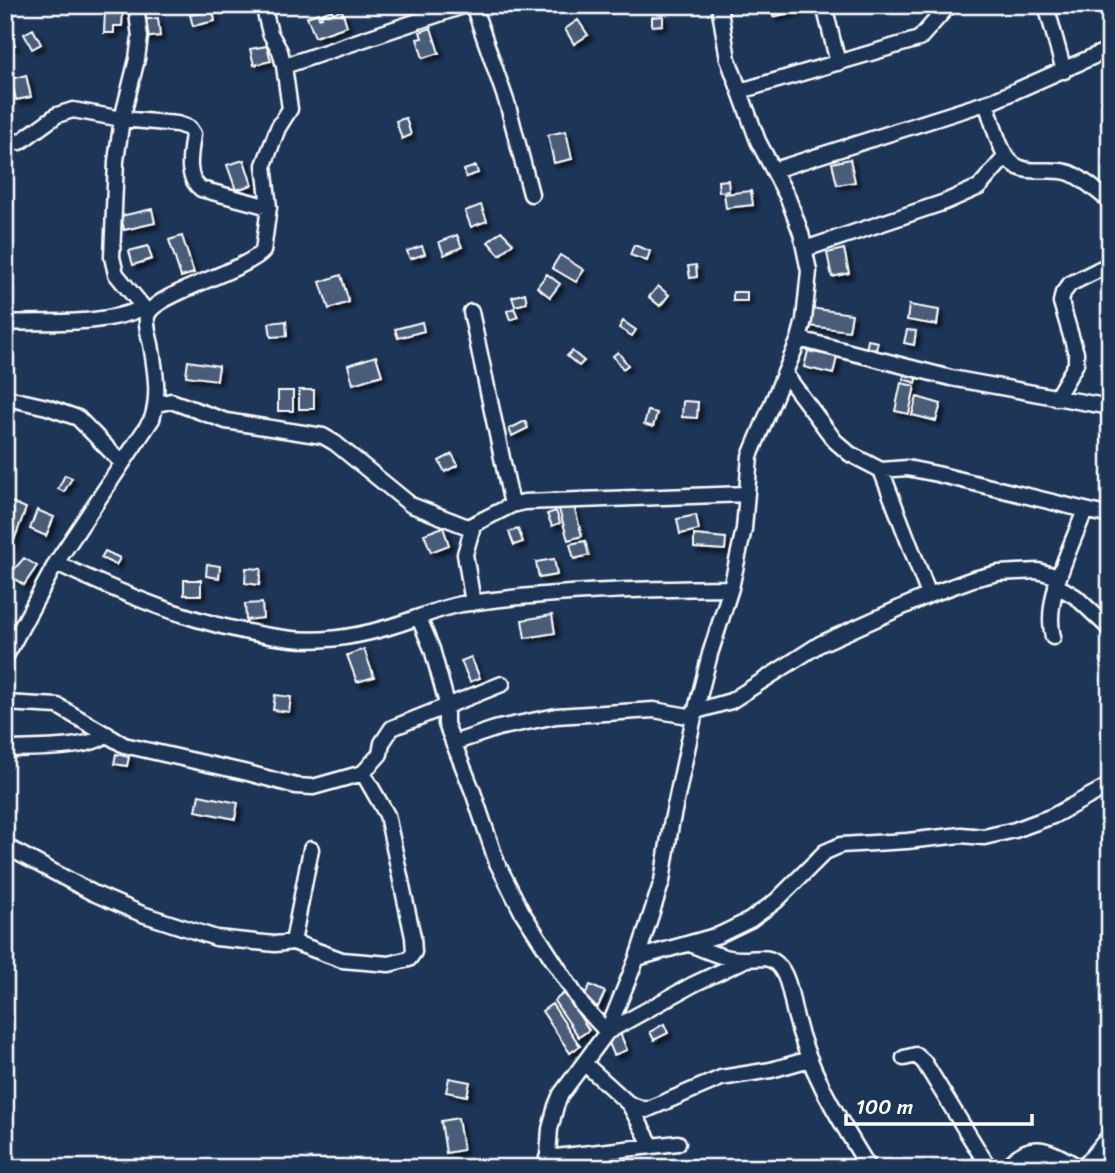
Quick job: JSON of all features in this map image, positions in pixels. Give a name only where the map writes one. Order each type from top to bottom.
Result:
[{"type":"street","points":[[5,658],[56,563],[152,419],[157,404],[157,379],[146,310],[116,274],[112,257],[116,160],[140,37],[136,5]]},
{"type":"street","points":[[5,323],[125,316],[146,310],[260,255],[264,247],[269,207],[264,165],[278,128],[290,109],[284,66],[280,51],[270,33],[263,5]]},
{"type":"street","points":[[284,66],[466,5]]},
{"type":"street","points":[[473,5],[508,106],[531,194]]},
{"type":"street","points":[[678,1143],[547,1163],[550,1129],[561,1094],[607,1032],[637,958],[662,881],[695,714],[731,588],[744,529],[750,456],[799,339],[804,320],[809,271],[805,249],[788,198],[758,141],[728,59],[719,5]]},
{"type":"street","points":[[824,5],[838,63]]},
{"type":"street","points":[[740,91],[919,39],[949,5]]},
{"type":"street","points":[[1046,5],[1064,71]]},
{"type":"street","points":[[774,170],[986,103],[1110,49]]},
{"type":"street","points":[[986,103],[1006,156],[1014,165],[1024,169],[1061,170],[1072,174],[1110,201]]},
{"type":"street","points":[[5,141],[14,144],[20,142],[57,115],[73,110],[122,119],[177,124],[189,128],[193,134],[190,170],[194,184],[201,189],[269,207]]},
{"type":"street","points":[[805,249],[944,202],[979,187],[1006,156]]},
{"type":"street","points":[[1056,398],[1076,364],[1076,353],[1061,302],[1063,293],[1070,284],[1110,264]]},
{"type":"street","points":[[471,312],[512,505]]},
{"type":"street","points":[[799,339],[951,378],[1110,407]]},
{"type":"street","points":[[785,374],[835,441],[850,454],[881,470],[907,468],[937,474],[1110,516]]},
{"type":"street","points":[[7,398],[47,407],[78,418],[122,463]]},
{"type":"street","points":[[157,404],[172,401],[226,421],[323,436],[411,505],[468,527],[512,505],[562,499],[746,494]]},
{"type":"street","points":[[881,470],[929,595]]},
{"type":"street","points":[[1053,637],[1050,617],[1058,581],[1085,510]]},
{"type":"street","points":[[472,526],[465,554],[473,603]]},
{"type":"street","points":[[56,563],[166,611],[293,639],[359,636],[438,610],[473,603],[589,592],[731,588]]},
{"type":"street","points":[[453,743],[498,728],[556,716],[654,710],[695,714],[731,701],[820,644],[929,595],[998,573],[1038,571],[1058,581],[1110,629]]},
{"type":"street","points":[[418,618],[432,649],[446,700],[446,724],[497,863],[522,912],[582,1006],[607,1032]]},
{"type":"street","points":[[5,703],[58,706],[124,745],[296,786],[313,787],[363,773],[380,754],[382,744],[392,728],[502,684]]},
{"type":"street","points":[[5,749],[71,746],[101,740],[107,734]]},
{"type":"street","points":[[5,846],[93,893],[190,930],[216,938],[275,944],[293,942],[342,960],[388,964],[409,959],[414,952],[387,816],[363,773]]},
{"type":"street","points":[[637,958],[719,935],[750,920],[776,901],[824,852],[841,845],[961,835],[984,837],[1053,816],[1110,785]]},
{"type":"street","points":[[293,942],[311,849]]},
{"type":"street","points":[[690,944],[723,957],[745,960],[766,958],[778,964],[786,979],[798,1029],[825,1094],[869,1168]]},
{"type":"street","points":[[607,1032],[694,984],[745,960]]},
{"type":"street","points":[[904,1058],[916,1055],[924,1062],[989,1168]]},
{"type":"street","points":[[629,1104],[646,1110],[721,1078],[771,1070],[810,1059]]},
{"type":"street","points":[[585,1064],[629,1104],[652,1146]]},
{"type":"street","points":[[1007,1168],[1020,1154],[1038,1149],[1047,1150],[1082,1168],[1110,1135]]},
{"type":"building","points":[[770,5],[810,5],[810,8],[773,17]]},
{"type":"building","points":[[105,10],[123,11],[122,26],[114,26],[114,33],[104,33]]},
{"type":"building","points":[[213,10],[215,21],[193,26],[190,15]]},
{"type":"building","points":[[332,10],[333,13],[342,10],[347,26],[315,37],[307,17],[318,13],[319,18],[322,17],[321,14]]},
{"type":"building","points":[[663,16],[663,25],[652,26],[652,17]]},
{"type":"building","points":[[158,18],[160,36],[143,38],[141,20]]},
{"type":"building","points":[[578,20],[588,35],[574,44],[565,29]]},
{"type":"building","points":[[5,28],[15,45],[5,51]]},
{"type":"building","points":[[431,28],[439,53],[423,58],[417,39],[422,38],[420,32]]},
{"type":"building","points":[[33,29],[41,44],[32,49],[24,34]]},
{"type":"building","points":[[267,46],[271,61],[254,65],[250,49]]},
{"type":"building","points":[[26,75],[31,97],[16,100],[11,79]]},
{"type":"building","points":[[406,118],[411,135],[402,139],[396,121]]},
{"type":"building","points":[[566,131],[572,159],[554,163],[548,135]]},
{"type":"building","points":[[850,159],[855,182],[837,185],[832,163]]},
{"type":"building","points":[[244,160],[252,185],[236,190],[227,165]]},
{"type":"building","points":[[476,166],[478,173],[466,177],[464,170]]},
{"type":"building","points":[[728,180],[729,191],[719,192],[718,181]]},
{"type":"building","points":[[751,191],[753,205],[726,208],[724,194]]},
{"type":"building","points":[[481,205],[487,221],[471,227],[465,211]]},
{"type":"building","points":[[152,209],[155,223],[124,230],[121,216]]},
{"type":"building","points":[[501,231],[513,243],[500,255],[488,242]]},
{"type":"building","points":[[457,235],[462,247],[444,255],[439,242]]},
{"type":"building","points":[[182,236],[194,273],[181,277],[169,240]]},
{"type":"building","points":[[634,245],[650,251],[647,261],[630,255]]},
{"type":"building","points":[[148,246],[152,259],[133,265],[129,251]]},
{"type":"building","points":[[422,246],[425,254],[410,259],[407,251]]},
{"type":"building","points":[[844,249],[849,273],[832,277],[827,253]]},
{"type":"building","points":[[560,255],[584,270],[576,282],[552,268]]},
{"type":"building","points":[[696,265],[697,277],[690,278],[688,266]]},
{"type":"building","points":[[547,274],[560,284],[550,297],[537,287]]},
{"type":"building","points":[[341,275],[349,302],[329,309],[320,282]]},
{"type":"building","points":[[658,286],[669,295],[660,306],[649,297]]},
{"type":"building","points":[[733,292],[747,292],[747,301],[733,301]]},
{"type":"building","points":[[525,293],[527,303],[515,306],[512,297]]},
{"type":"building","points":[[909,305],[939,310],[937,325],[907,320]]},
{"type":"building","points":[[514,308],[518,317],[510,320],[507,311]]},
{"type":"building","points":[[810,308],[852,314],[849,331],[808,326]]},
{"type":"building","points":[[286,321],[287,336],[271,337],[269,323]]},
{"type":"building","points":[[623,321],[636,330],[632,336],[619,328]]},
{"type":"building","points":[[422,322],[424,331],[398,338],[395,329]]},
{"type":"building","points":[[907,330],[916,331],[914,345],[904,343]]},
{"type":"building","points":[[868,340],[878,342],[875,353],[866,351]]},
{"type":"building","points":[[572,351],[584,361],[579,366],[567,356]]},
{"type":"building","points":[[808,351],[837,357],[833,374],[804,367]]},
{"type":"building","points":[[618,352],[628,365],[623,369],[613,356]]},
{"type":"building","points":[[376,356],[382,375],[353,384],[348,365]]},
{"type":"building","points":[[188,361],[219,366],[217,380],[186,376]]},
{"type":"building","points":[[905,372],[918,375],[916,383],[903,379]]},
{"type":"building","points":[[901,383],[915,386],[909,414],[895,411]]},
{"type":"building","points":[[299,390],[314,390],[314,409],[299,409]]},
{"type":"building","points":[[278,391],[293,391],[293,411],[278,411]]},
{"type":"building","points":[[917,397],[941,404],[936,421],[912,415]]},
{"type":"building","points":[[683,401],[698,402],[697,418],[682,417]]},
{"type":"building","points":[[648,411],[657,413],[653,427],[644,424]]},
{"type":"building","points":[[525,421],[528,428],[512,436],[509,429]]},
{"type":"building","points":[[452,454],[458,465],[445,472],[439,461]]},
{"type":"building","points":[[65,475],[72,478],[64,492],[58,489]]},
{"type":"building","points":[[9,501],[26,508],[10,551],[5,549],[5,510]]},
{"type":"building","points":[[573,502],[582,536],[568,540],[558,506]]},
{"type":"building","points":[[37,510],[54,517],[46,536],[30,529]]},
{"type":"building","points":[[556,511],[560,523],[552,526],[547,514]]},
{"type":"building","points":[[696,515],[699,530],[680,534],[677,519]]},
{"type":"building","points":[[443,527],[449,545],[431,552],[424,534]]},
{"type":"building","points":[[518,529],[523,542],[514,545],[509,532]]},
{"type":"building","points":[[694,535],[726,538],[725,550],[694,548]]},
{"type":"building","points":[[585,541],[589,555],[574,559],[570,544]]},
{"type":"building","points":[[105,551],[120,558],[116,565],[101,558]]},
{"type":"building","points":[[24,558],[37,566],[24,585],[9,575]]},
{"type":"building","points":[[554,559],[557,575],[539,578],[536,562]]},
{"type":"building","points":[[207,564],[220,566],[219,578],[206,576]]},
{"type":"building","points":[[246,568],[261,569],[259,585],[245,583]]},
{"type":"building","points":[[184,580],[201,580],[201,595],[184,595]]},
{"type":"building","points":[[262,603],[263,618],[246,620],[245,604]]},
{"type":"building","points":[[552,615],[555,633],[525,638],[522,620]]},
{"type":"building","points":[[364,649],[374,677],[357,682],[347,655]]},
{"type":"building","points":[[471,657],[480,678],[470,682],[461,661]]},
{"type":"building","points":[[275,695],[291,697],[289,712],[273,710]]},
{"type":"building","points":[[116,754],[129,757],[127,766],[114,764]]},
{"type":"building","points":[[199,795],[238,803],[235,819],[196,811]]},
{"type":"building","points":[[590,985],[605,992],[598,1007],[583,1000]]},
{"type":"building","points":[[564,993],[589,1030],[579,1037],[554,1001]]},
{"type":"building","points":[[552,1004],[580,1046],[570,1053],[542,1011]]},
{"type":"building","points":[[664,1024],[668,1033],[654,1040],[650,1032]]},
{"type":"building","points":[[620,1033],[627,1050],[614,1055],[607,1038]]},
{"type":"building","points":[[449,1078],[470,1082],[467,1096],[446,1092]]},
{"type":"building","points":[[458,1118],[463,1150],[446,1153],[441,1121]]}]
